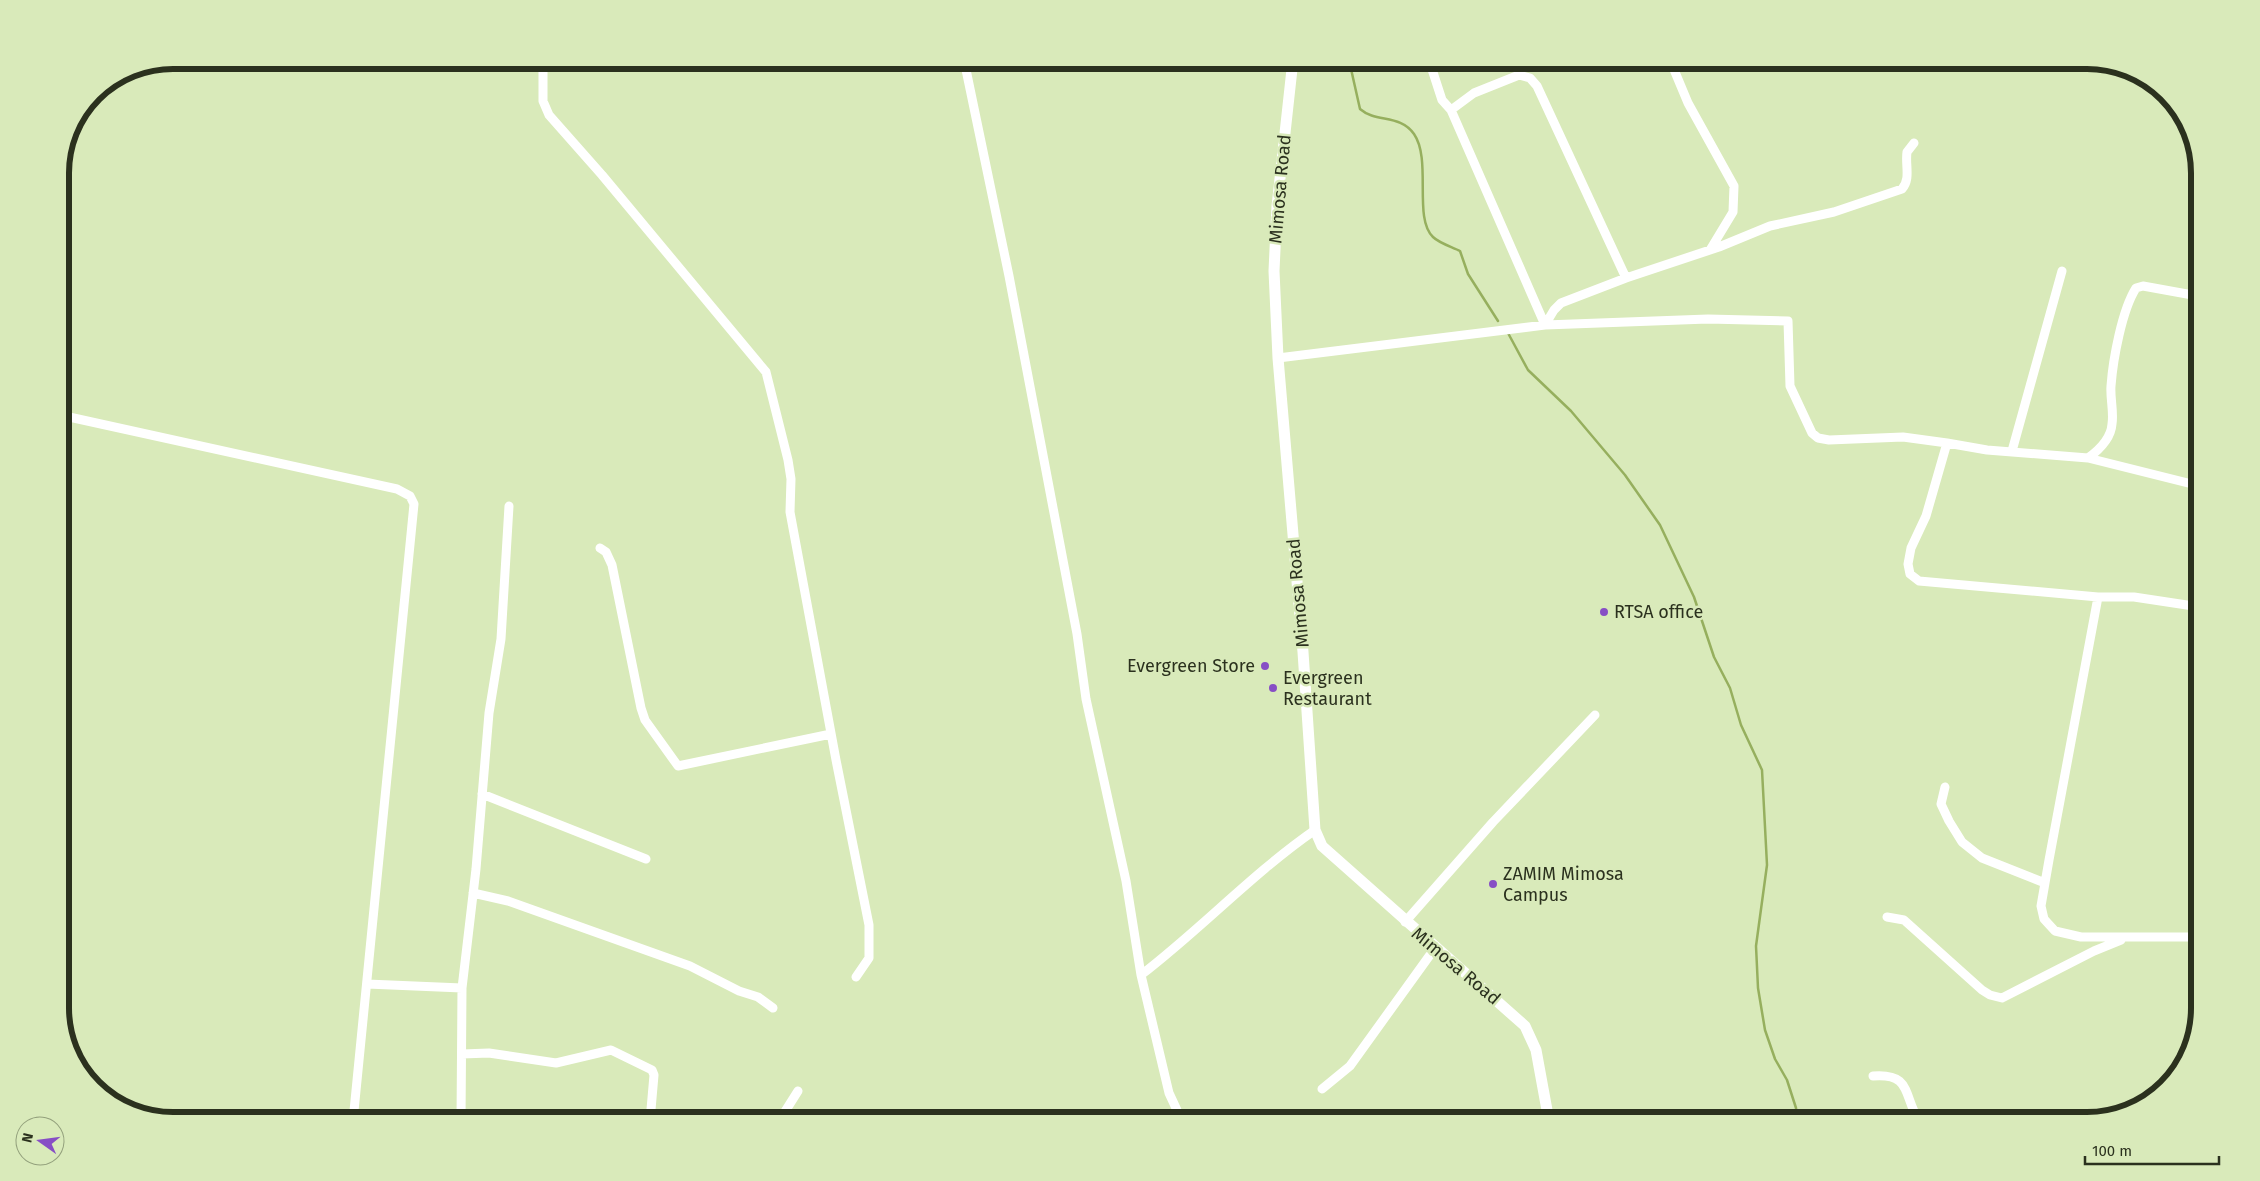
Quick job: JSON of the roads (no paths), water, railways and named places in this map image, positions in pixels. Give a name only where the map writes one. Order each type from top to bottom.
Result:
[{"type":"street","points":[[543,69],[543,101],[548,115],[632,210],[768,377],[788,460],[791,479],[790,512],[870,933],[869,958],[856,977]]},
{"type":"street","points":[[966,69],[1009,276],[1077,634],[1086,698],[1126,880],[1141,975],[1169,1093],[1178,1112]]},
{"type":"street","name":"Mimosa Road","points":[[1292,69],[1274,240],[1278,358],[1302,642],[1315,830],[1322,846],[1405,922],[1525,1026],[1536,1050],[1547,1112]]},
{"type":"street","points":[[1432,69],[1442,100],[1451,110],[1545,325]]},
{"type":"street","points":[[1674,69],[1688,103],[1734,186],[1733,212],[1710,250]]},
{"type":"street","points":[[1451,110],[1474,93],[1519,75],[1530,78],[1537,86],[1626,278]]},
{"type":"street","points":[[1545,325],[1554,310],[1561,303],[1626,278],[1710,250],[1770,226],[1834,212],[1902,189],[1908,177],[1907,152],[1914,143]]},
{"type":"street","points":[[2012,451],[2062,271]]},
{"type":"street","points":[[2088,458],[2104,444],[2112,424],[2111,385],[2115,362],[2128,307],[2136,288],[2143,286],[2191,295]]},
{"type":"street","points":[[1278,358],[1545,325],[1708,318],[1788,321],[1790,386],[1812,433],[1818,438],[1829,440],[1903,437],[1969,448],[2088,458],[2191,484]]},
{"type":"street","points":[[69,417],[397,489],[410,496],[414,504],[354,1112]]},
{"type":"street","points":[[1946,443],[1926,516],[1911,548],[1908,564],[1910,574],[1919,581],[2098,597],[2134,596],[2191,606]]},
{"type":"street","points":[[461,1112],[462,988],[473,893],[489,713],[501,639],[510,506]]},
{"type":"street","points":[[600,548],[609,557],[612,565],[643,714],[678,766],[831,734]]},
{"type":"street","points":[[2098,597],[2041,906],[2044,919],[2055,931],[2081,937],[2191,937]]},
{"type":"street","points":[[1405,922],[1493,822],[1595,715]]},
{"type":"street","points":[[1945,787],[1941,804],[1948,821],[1962,842],[1982,858],[2045,883]]},
{"type":"street","points":[[482,794],[646,859]]},
{"type":"street","points":[[1141,975],[1181,944],[1285,852],[1315,830]]},
{"type":"street","points":[[473,893],[508,901],[690,966],[739,990],[758,997],[773,1008]]},
{"type":"street","points":[[1887,917],[1904,920],[1982,990],[2002,998],[2094,951],[2126,938]]},
{"type":"street","points":[[1322,1089],[1350,1066],[1435,948]]},
{"type":"street","points":[[367,984],[462,988]]},
{"type":"street","points":[[462,1054],[489,1053],[556,1063],[611,1050],[652,1070],[654,1075],[651,1112]]},
{"type":"street","points":[[1872,1076],[1889,1075],[1900,1081],[1915,1112]]},
{"type":"street","points":[[785,1112],[798,1092]]},
{"type":"waterway","points":[[1351,69],[1360,109],[1373,116],[1402,124],[1414,134],[1422,158],[1423,203],[1427,228],[1433,237],[1460,251],[1468,274],[1498,321]]},
{"type":"waterway","points":[[1508,333],[1528,370],[1571,411],[1625,475],[1660,525],[1694,597],[1714,657],[1730,688],[1741,725],[1762,770],[1767,865],[1756,946],[1758,988],[1765,1030],[1775,1059],[1787,1080],[1796,1112]]},
{"type":"place","name":"RTSA office","points":[[1604,612]]},
{"type":"place","name":"Evergreen Store","points":[[1265,666]]},
{"type":"place","name":"Evergreen Restaurant","points":[[1273,688]]},
{"type":"place","name":"ZAMIM Mimosa Campus","points":[[1493,884]]}]
